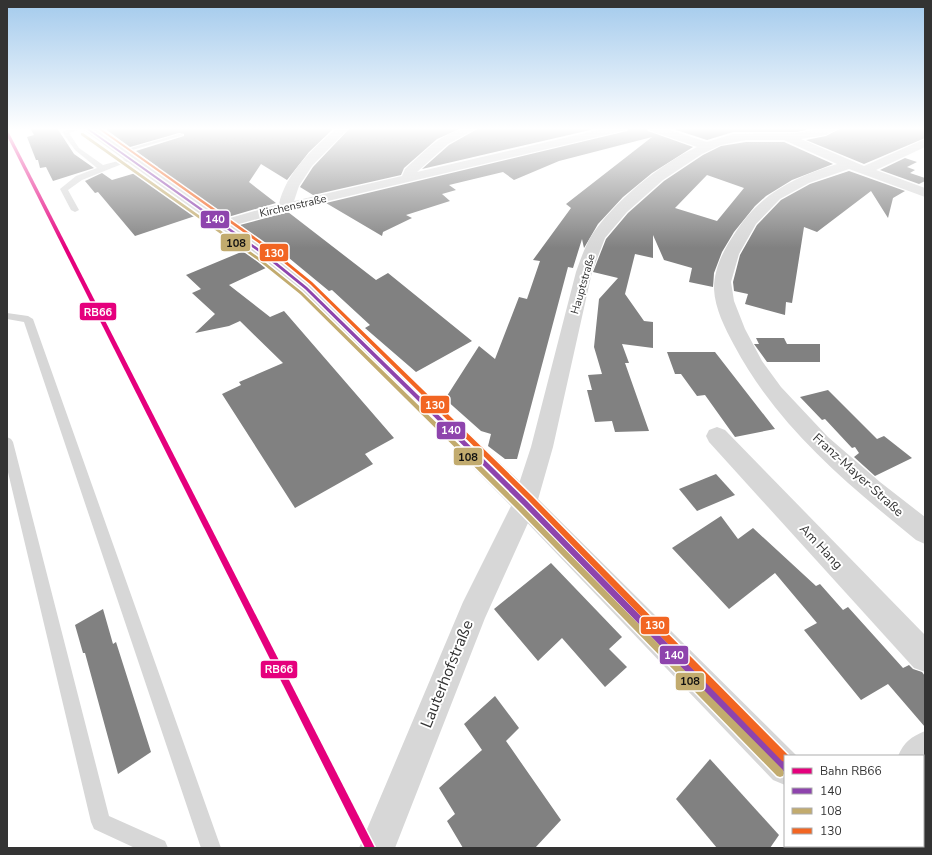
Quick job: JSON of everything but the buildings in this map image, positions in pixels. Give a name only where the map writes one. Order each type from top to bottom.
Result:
[{"type":"street","points":[[142,168],[264,254],[306,288],[525,503],[784,767]]},
{"type":"street","points":[[286,207],[288,195],[305,168]]},
{"type":"street","points":[[407,180],[410,172],[414,168]]},
{"type":"street","name":"Kirchenstraße","points":[[221,225],[286,207],[457,168]]},
{"type":"street","name":"Hauptstraße","points":[[525,503],[540,454],[584,272],[592,250],[607,227],[649,186],[671,168]]},
{"type":"street","points":[[856,168],[925,193]]},
{"type":"street","name":"Franz-Mayer-Straße","points":[[856,168],[790,186],[779,193],[756,214],[737,242],[726,268],[723,289],[725,302],[730,318],[743,347],[758,371],[789,409],[832,455],[925,532]]},
{"type":"street","name":"Am Hang","points":[[717,436],[925,657]]},
{"type":"street","name":"Lauterhofstraße","points":[[377,848],[473,612],[525,503]]},
{"type":"street","points":[[916,755],[925,748]]},
{"type":"lane","points":[[75,210],[64,189],[79,178],[96,172],[102,168]]},
{"type":"lane","points":[[7,316],[28,319],[211,848]]},
{"type":"lane","points":[[7,442],[101,822],[158,848]]},
{"type":"rail line","name":"RB66","points":[[25,168],[370,848]]},
{"type":"transit line","name":"108","points":[[130,168],[260,260],[301,293],[520,508],[780,773]]},
{"type":"transit line","name":"140","points":[[142,168],[264,254],[306,288],[525,503],[784,767]]},
{"type":"transit line","name":"130","points":[[155,168],[268,248],[311,283],[530,498],[784,757]]}]
